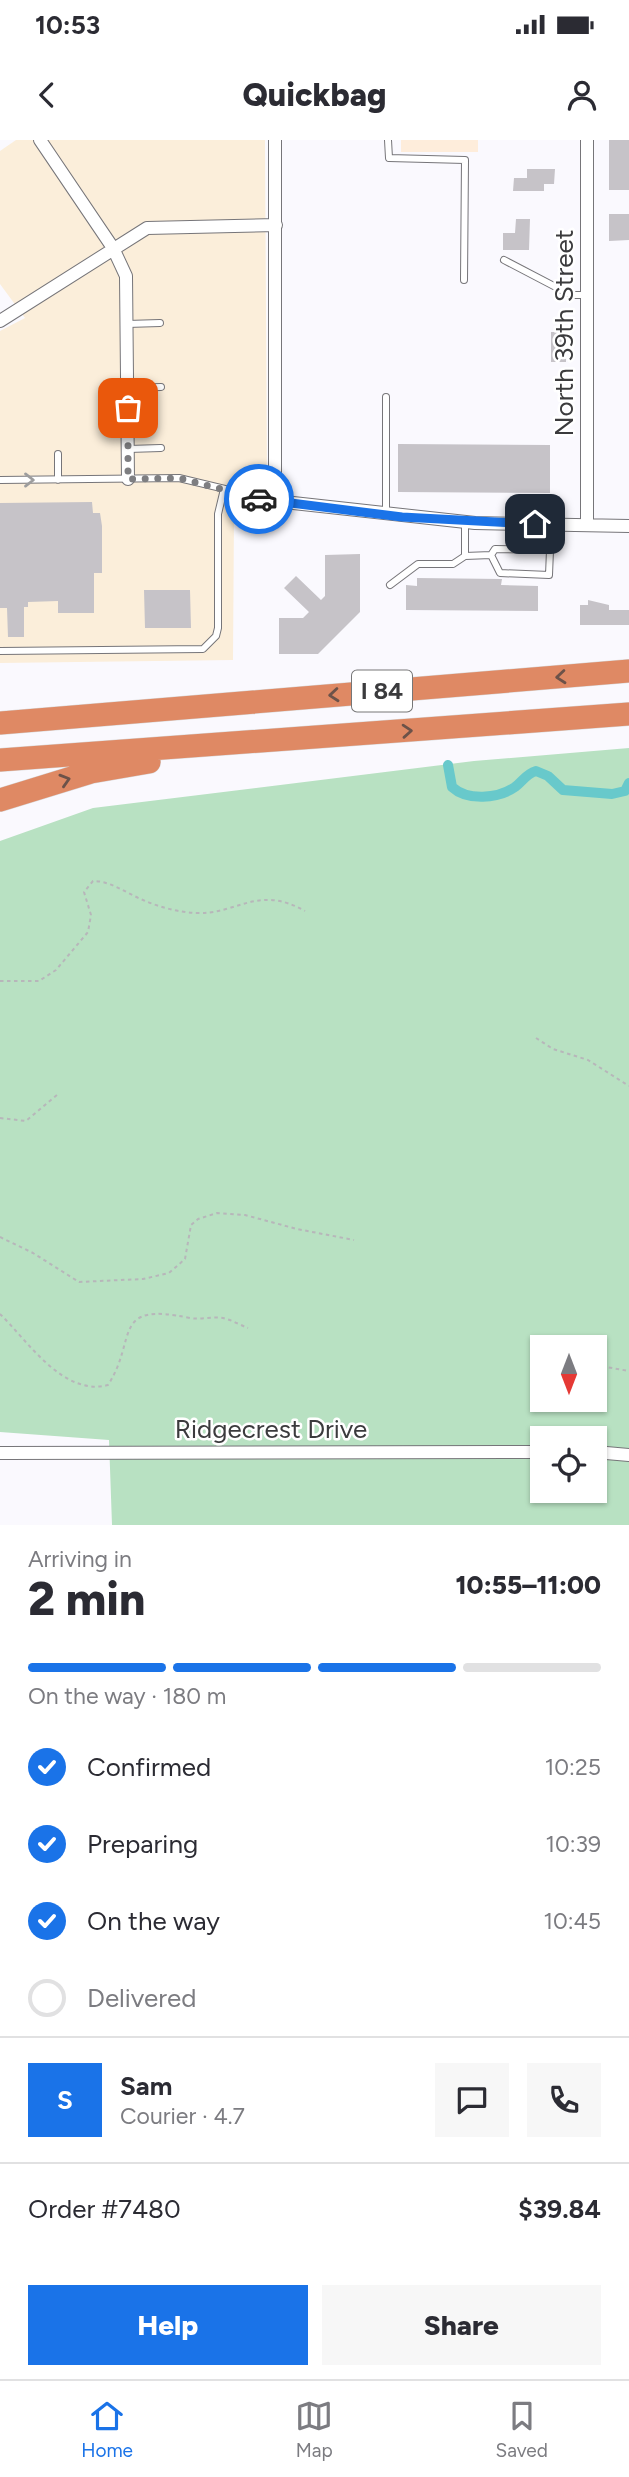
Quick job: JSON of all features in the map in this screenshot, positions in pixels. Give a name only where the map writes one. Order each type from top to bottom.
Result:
[{"type":"highway","name":"I 84","points":[[0,723],[629,671]]},
{"type":"highway","points":[[0,710],[134,711]]},
{"type":"highway","name":"I 84","points":[[0,760],[629,714]]},
{"type":"highway","points":[[0,800],[91,772],[241,743]]},
{"type":"street","points":[[40,140],[113,248],[126,276],[128,479]]},
{"type":"street","points":[[275,140],[275,501],[465,522],[629,526]]},
{"type":"street","name":"North 39th Street","points":[[587,140],[587,525]]},
{"type":"street","points":[[0,321],[147,228],[276,225]]},
{"type":"street","name":"Ridgecrest Drive","points":[[0,1453],[530,1452]]},
{"type":"street","points":[[607,1453],[629,1455]]},
{"type":"lane","points":[[388,140],[389,158],[465,160],[464,281]]},
{"type":"lane","points":[[504,260],[571,295],[587,295]]},
{"type":"lane","points":[[127,324],[160,323]]},
{"type":"lane","points":[[127,388],[161,387]]},
{"type":"lane","points":[[386,397],[386,515]]},
{"type":"lane","points":[[128,449],[161,449]]},
{"type":"lane","points":[[58,454],[58,480]]},
{"type":"lane","points":[[0,480],[179,478],[275,501]]},
{"type":"lane","points":[[0,652],[203,649],[212,642],[218,628],[218,514],[225,489]]},
{"type":"lane","points":[[465,522],[465,556]]},
{"type":"lane","points":[[495,549],[550,550],[549,575],[500,573],[491,555],[495,549]]},
{"type":"lane","points":[[390,584],[418,564],[453,564],[465,556],[491,555]]},
{"type":"path","points":[[0,981],[39,981],[56,970],[88,932],[91,915],[85,892],[93,881],[109,884],[158,906],[194,913],[246,902],[272,900],[282,901],[304,911]]},
{"type":"path","points":[[536,1038],[553,1049],[588,1060],[629,1086]]},
{"type":"path","points":[[0,1118],[26,1121],[57,1096]]},
{"type":"path","points":[[0,1237],[33,1253],[79,1282],[143,1279],[169,1273],[185,1259],[191,1226],[207,1215],[217,1213],[245,1215],[296,1230],[354,1240]]},
{"type":"path","points":[[0,1314],[20,1332],[42,1362],[68,1377],[101,1387],[108,1385],[114,1377],[128,1332],[142,1315],[154,1312],[200,1320],[221,1318],[248,1328]]},
{"type":"path","points":[[607,1367],[629,1371]]},
{"type":"shaded area","points":[[16,140],[265,140],[267,486],[234,513],[233,660],[0,663],[0,331],[25,318],[0,284],[0,151]]},
{"type":"shaded area","points":[[401,140],[478,140],[478,152],[401,152]]},
{"type":"green space","points":[[629,748],[629,1525],[112,1525],[109,1440],[0,1432],[0,841],[93,808],[474,761]]},
{"type":"building","points":[[609,140],[629,140],[629,190],[609,190]]},
{"type":"building","points":[[527,169],[555,169],[554,184],[544,184],[544,191],[513,191],[514,178],[527,178]]},
{"type":"building","points":[[609,214],[629,214],[629,240],[609,241]]},
{"type":"building","points":[[516,219],[530,219],[529,250],[503,250],[503,233],[515,233]]},
{"type":"building","points":[[551,332],[566,332],[566,362],[551,362]]},
{"type":"building","points":[[398,444],[550,445],[550,493],[398,492]]},
{"type":"building","points":[[92,502],[93,513],[100,513],[102,526],[102,573],[94,573],[94,613],[58,613],[58,601],[28,602],[28,607],[24,607],[24,637],[8,637],[7,608],[0,608],[0,503]]},
{"type":"building","points":[[360,554],[360,612],[318,654],[279,654],[279,618],[303,618],[309,612],[284,588],[296,576],[321,600],[325,596],[325,555]]},
{"type":"building","points":[[417,578],[502,579],[501,585],[538,586],[538,611],[406,610],[406,585],[417,586]]},
{"type":"building","points":[[144,590],[190,590],[191,628],[145,628]]},
{"type":"building","points":[[588,600],[609,605],[609,610],[629,610],[629,625],[580,625],[580,605],[588,605]]},
{"type":"waterway","points":[[448,765],[452,787],[466,795],[483,797],[508,791],[536,771],[548,776],[563,790],[612,794],[625,791],[629,783]]},
{"type":"way so far","points":[[128,408],[128,479],[179,478],[204,482],[259,499]]},
{"type":"route","points":[[259,499],[402,517],[475,523],[535,524]]}]
